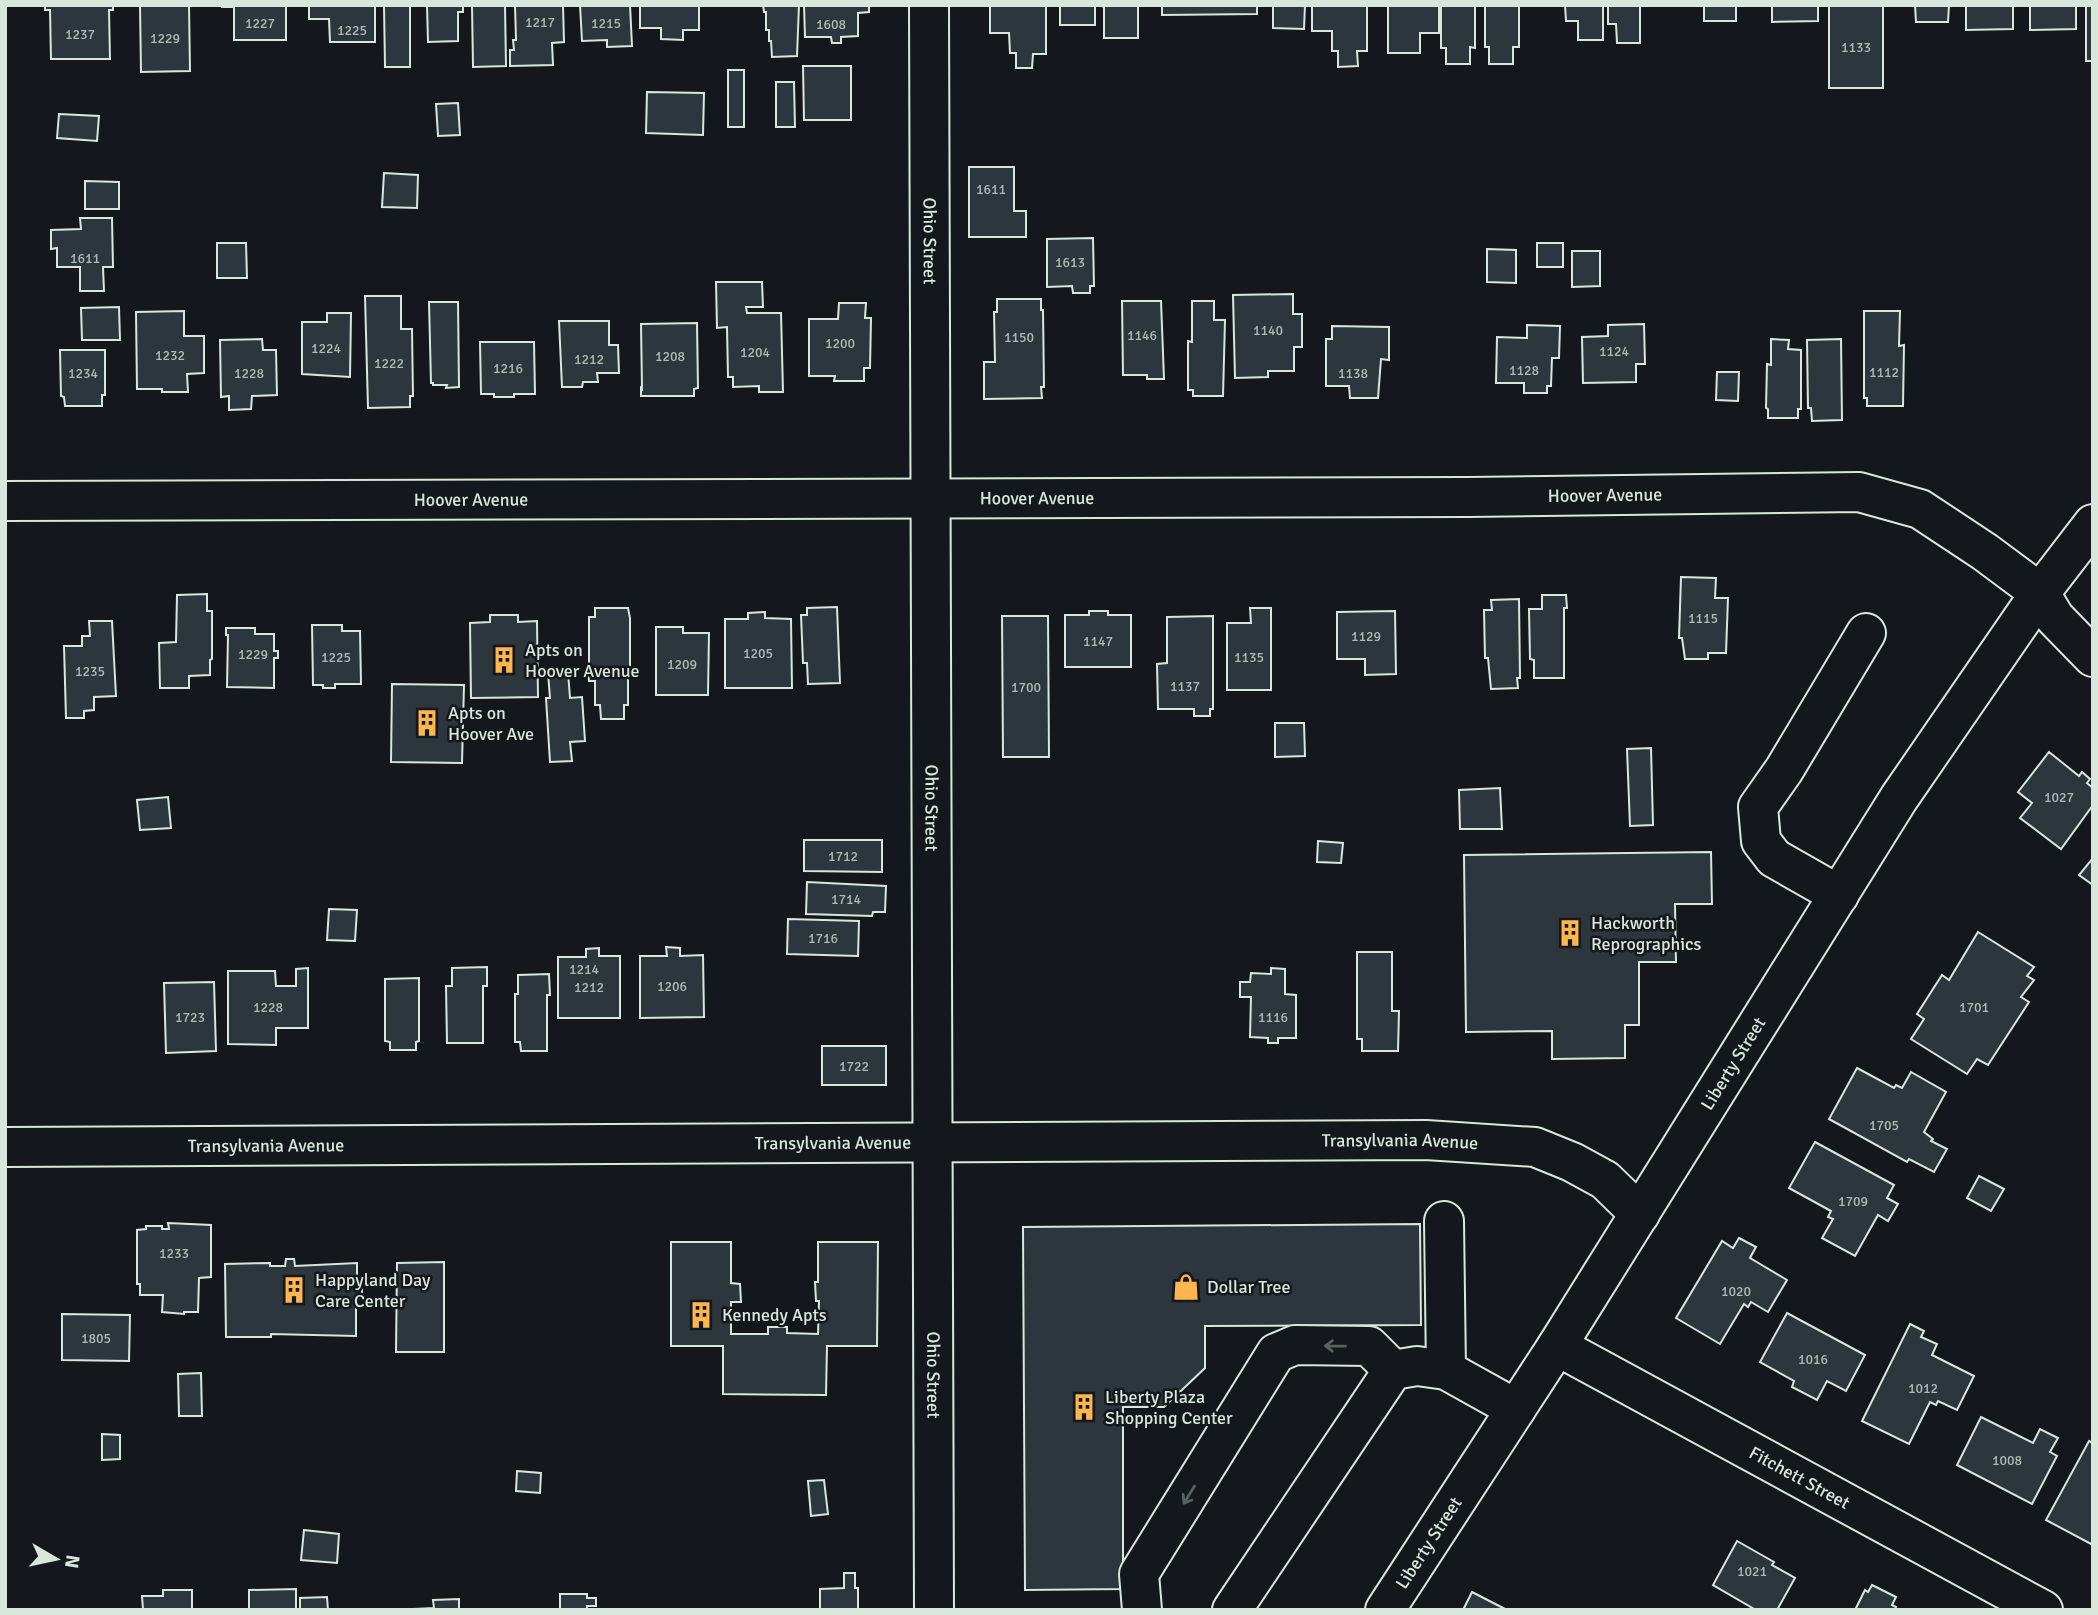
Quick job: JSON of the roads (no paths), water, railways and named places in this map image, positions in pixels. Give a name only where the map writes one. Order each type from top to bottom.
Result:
[{"type":"street","name":"Ohio Street","points":[[929,5],[934,1610]]},
{"type":"street","name":"Hoover Avenue","points":[[5,502],[1454,497],[1859,492],[1920,509],[2040,593]]},
{"type":"street","name":"Liberty Street","points":[[1385,1610],[1557,1346],[1899,798],[2040,593],[2093,524]]},
{"type":"street","points":[[2040,593],[2055,618],[2093,657]]},
{"type":"street","points":[[1839,895],[1774,858],[1761,841],[1758,807],[1784,770],[1866,634]]},
{"type":"street","name":"Transylvania Avenue","points":[[5,1147],[1412,1140],[1493,1143],[1535,1147],[1572,1162],[1605,1180],[1640,1214]]},
{"type":"street","points":[[1444,1221],[1446,1370]]},
{"type":"street","points":[[1142,1610],[1139,1574],[1276,1353],[1295,1345],[1370,1346],[1393,1370]]},
{"type":"street","name":"Fitchett Street","points":[[1557,1346],[2043,1610]]},
{"type":"street","points":[[1232,1610],[1393,1370],[1417,1366],[1446,1370],[1516,1409]]},
{"type":"place","name":"Apts on Hoover Avenue","points":[[504,660]]},
{"type":"place","name":"Apts on Hoover Ave","points":[[427,723]]},
{"type":"place","name":"Hackworth Reprographics","points":[[1570,933]]},
{"type":"place","name":"Dollar Tree","points":[[1186,1287]]},
{"type":"place","name":"Happyland Day Care Center","points":[[294,1290]]},
{"type":"place","name":"Kennedy Apts","points":[[701,1315]]},
{"type":"place","name":"Liberty Plaza Shopping Center","points":[[1084,1407]]}]
